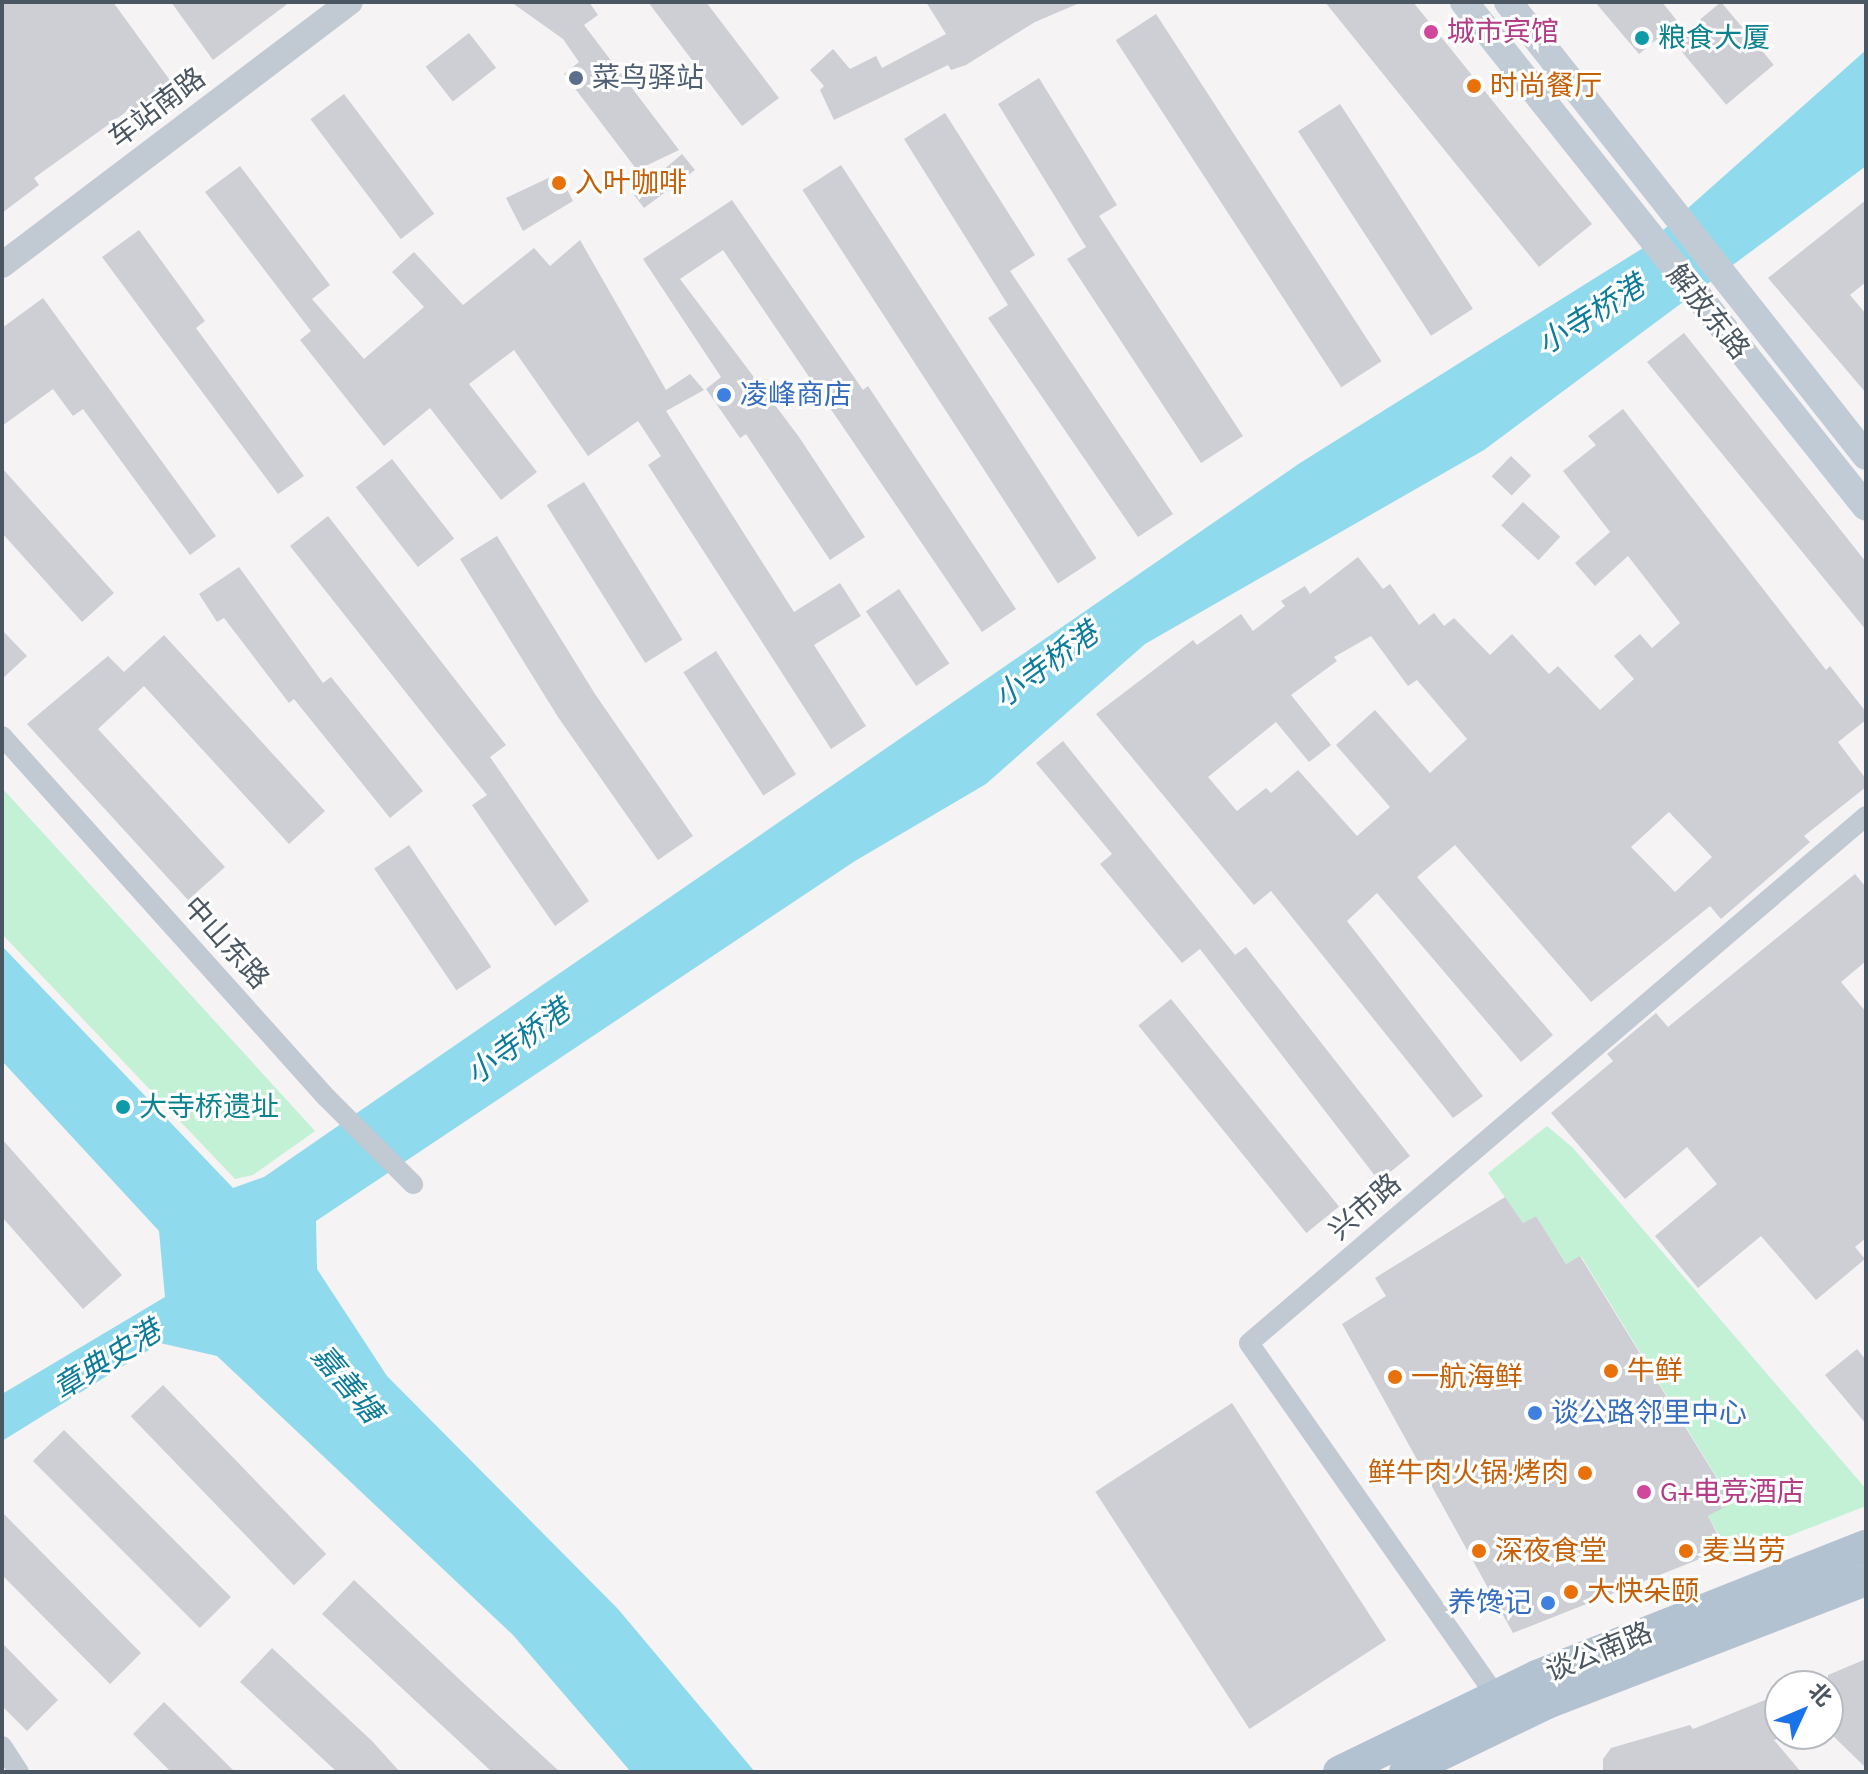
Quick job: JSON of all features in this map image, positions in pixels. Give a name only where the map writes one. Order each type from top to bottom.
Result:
[{"type":"main road","name":"解放东路","points":[[1464,2],[1714,320],[1866,507]]},
{"type":"main road","name":"解放东路","points":[[1508,2],[1660,199],[1866,456]]},
{"type":"main road","name":"谈公南路","points":[[1405,1772],[1503,1708],[1866,1546]]},
{"type":"main road","name":"谈公南路","points":[[1339,1772],[1503,1708],[1866,1580]]},
{"type":"street","name":"车站南路","points":[[2,265],[350,2]]},
{"type":"street","name":"中山东路","points":[[2,736],[327,1098],[413,1184]]},
{"type":"street","name":"兴市路","points":[[1503,1708],[1249,1343],[1866,816]]},
{"type":"street","points":[[2,1746],[19,1772]]},
{"type":"green space","points":[[2,788],[315,1131],[253,1175],[235,1179],[2,934]]},
{"type":"green space","points":[[1547,1126],[1573,1148],[1866,1489],[1866,1506],[1732,1558],[1708,1516],[1732,1502],[1581,1256],[1566,1264],[1536,1216],[1523,1223],[1488,1173]]},
{"type":"water","points":[[1866,50],[1866,166],[1484,450],[1145,644],[986,784],[855,861],[316,1221],[317,1269],[387,1376],[618,1609],[755,1772],[631,1772],[513,1635],[217,1356],[160,1343],[2,1441],[2,1394],[165,1297],[159,1231],[2,1061],[2,946],[233,1188],[264,1177],[1300,463],[1643,248]]},
{"type":"building","points":[[2,2],[113,2],[177,90],[133,121],[126,112],[34,178],[39,185],[2,213]]},
{"type":"building","points":[[171,2],[290,2],[213,60]]},
{"type":"building","points":[[511,2],[589,2],[598,15],[584,25],[679,150],[637,170],[564,74],[579,62],[563,39]]},
{"type":"building","points":[[648,2],[706,2],[779,98],[742,126]]},
{"type":"building","points":[[926,2],[1082,2],[1035,22],[966,65],[951,70],[948,65],[834,120],[820,90],[824,86],[810,70],[833,49],[850,69],[876,56],[882,68],[946,34]]},
{"type":"building","points":[[1325,2],[1413,2],[1592,224],[1539,267]]},
{"type":"building","name":"粮食大厦","points":[[1595,2],[1662,2],[1678,22],[1639,54]]},
{"type":"building","points":[[1721,2],[1774,65],[1726,105],[1674,42]]},
{"type":"building","points":[[1156,14],[1381,361],[1341,387],[1116,40]]},
{"type":"building","points":[[469,33],[496,68],[453,102],[426,67]]},
{"type":"building","points":[[1039,78],[1117,205],[1099,216],[1243,436],[1201,463],[1067,259],[1086,247],[998,104]]},
{"type":"building","points":[[344,94],[434,214],[401,239],[310,119]]},
{"type":"building","points":[[1340,104],[1473,309],[1431,336],[1298,131]]},
{"type":"building","points":[[945,113],[1035,255],[1010,271],[1173,514],[1138,537],[988,318],[1008,305],[904,139]]},
{"type":"building","points":[[682,154],[695,170],[644,208],[634,195]]},
{"type":"building","points":[[841,165],[1096,558],[1058,583],[802,190]]},
{"type":"building","points":[[240,166],[330,285],[312,299],[364,359],[424,307],[392,272],[414,252],[463,305],[534,248],[550,266],[580,240],[666,390],[690,374],[704,390],[666,411],[794,612],[840,583],[861,616],[814,645],[866,726],[831,749],[648,465],[661,456],[638,421],[588,456],[514,350],[469,384],[537,472],[501,500],[430,408],[384,446],[300,340],[311,331],[205,192]]},
{"type":"building","points":[[559,173],[573,201],[523,231],[506,198]]},
{"type":"building","points":[[732,200],[863,390],[868,386],[1016,609],[982,632],[723,250],[680,279],[799,437],[865,537],[830,560],[746,434],[740,438],[706,389],[721,377],[643,259]]},
{"type":"building","points":[[1866,200],[1866,282],[1850,295],[1866,314],[1866,393],[1768,278]]},
{"type":"building","points":[[139,230],[205,321],[196,328],[304,476],[278,494],[102,257]]},
{"type":"building","points":[[43,298],[216,536],[190,555],[83,409],[73,416],[53,389],[2,426],[2,328]]},
{"type":"building","points":[[1684,333],[1866,562],[1866,630],[1647,362]]},
{"type":"building","points":[[1623,409],[1826,670],[1830,666],[1866,712],[1866,720],[1838,742],[1866,779],[1866,787],[1804,836],[1810,842],[1721,919],[1710,906],[1591,1002],[1455,845],[1417,877],[1553,1035],[1521,1062],[1377,893],[1347,921],[1483,1096],[1453,1118],[1271,891],[1254,905],[1096,714],[1193,640],[1197,645],[1241,614],[1253,631],[1285,606],[1281,601],[1305,586],[1310,594],[1358,557],[1383,589],[1390,584],[1419,625],[1434,613],[1444,626],[1454,618],[1490,655],[1512,634],[1549,674],[1558,666],[1600,710],[1634,679],[1614,656],[1640,634],[1652,648],[1680,623],[1628,556],[1595,586],[1575,563],[1610,532],[1563,471],[1596,445],[1588,436]],"holes":[[[1371,636],[1408,686],[1417,680],[1467,739],[1430,773],[1375,710],[1336,745],[1390,807],[1357,836],[1298,770],[1271,793],[1266,788],[1237,811],[1208,777],[1276,722],[1309,762],[1331,745],[1291,695],[1337,661],[1334,657]],[[1669,812],[1712,857],[1675,892],[1631,847]]]},
{"type":"building","points":[[1511,456],[1531,475],[1512,496],[1492,476]]},
{"type":"building","points":[[392,459],[454,539],[418,567],[356,487]]},
{"type":"building","points":[[2,468],[114,593],[82,622],[2,533]]},
{"type":"building","points":[[584,482],[683,640],[645,663],[547,505]]},
{"type":"building","points":[[1523,502],[1560,537],[1538,560],[1501,525]]},
{"type":"building","points":[[328,516],[506,745],[490,757],[589,901],[555,926],[472,805],[487,795],[290,546]]},
{"type":"building","points":[[497,536],[595,694],[693,836],[658,860],[558,717],[460,559]]},
{"type":"building","points":[[239,567],[323,683],[331,677],[423,791],[390,818],[294,699],[289,703],[224,618],[217,622],[199,594]]},
{"type":"building","points":[[899,589],[949,664],[916,686],[866,611]]},
{"type":"building","points":[[2,630],[27,656],[2,679]]},
{"type":"building","points":[[164,635],[325,811],[289,844],[144,686],[98,729],[225,867],[188,900],[27,724],[108,656],[124,672]]},
{"type":"building","points":[[716,651],[796,774],[763,796],[683,672]]},
{"type":"building","points":[[1063,741],[1235,955],[1246,947],[1410,1156],[1379,1181],[1200,949],[1182,963],[1100,864],[1112,854],[1036,763]]},
{"type":"building","points":[[409,845],[491,967],[456,990],[374,868]]},
{"type":"building","points":[[1855,874],[1866,887],[1866,961],[1841,982],[1866,1012],[1866,1238],[1855,1247],[1865,1259],[1816,1300],[1761,1236],[1698,1288],[1655,1236],[1717,1184],[1687,1147],[1625,1199],[1551,1113],[1613,1061],[1607,1054],[1656,1013],[1668,1027]]},
{"type":"building","points":[[1171,999],[1339,1206],[1306,1233],[1138,1025]]},
{"type":"building","points":[[2,1139],[122,1275],[83,1309],[2,1217]]},
{"type":"building","name":"谈公路邻里中心","points":[[1505,1197],[1523,1223],[1536,1216],[1566,1264],[1580,1256],[1732,1503],[1708,1516],[1725,1549],[1513,1633],[1342,1324],[1386,1296],[1375,1278]]},
{"type":"building","points":[[1857,1349],[1866,1360],[1866,1424],[1825,1375]]},
{"type":"building","points":[[163,1385],[326,1554],[294,1585],[131,1416]]},
{"type":"building","points":[[1232,1403],[1386,1640],[1249,1729],[1095,1492]]},
{"type":"building","points":[[64,1430],[231,1597],[200,1628],[33,1461]]},
{"type":"building","points":[[2,1512],[141,1653],[110,1684],[2,1575]]},
{"type":"building","points":[[354,1580],[560,1772],[492,1772],[322,1614]]},
{"type":"building","points":[[2,1643],[58,1700],[27,1731],[2,1706]]},
{"type":"building","points":[[272,1648],[372,1741],[400,1772],[337,1772],[240,1682]]},
{"type":"building","points":[[1866,1659],[1866,1768],[1844,1747],[1844,1670],[1840,1670]]},
{"type":"building","points":[[1764,1700],[1764,1750],[1782,1750],[1801,1772],[1603,1772],[1603,1759],[1611,1748],[1690,1725],[1693,1729]]},
{"type":"building","points":[[164,1702],[235,1772],[171,1772],[133,1734]]},
{"type":"place","name":"城市宾馆","points":[[1431,32]]},
{"type":"place","name":"粮食大厦","points":[[1642,38]]},
{"type":"place","name":"菜鸟驿站","points":[[576,78]]},
{"type":"place","name":"时尚餐厅","points":[[1474,86]]},
{"type":"place","name":"入叶咖啡","points":[[559,183]]},
{"type":"place","name":"凌峰商店","points":[[724,395]]},
{"type":"place","name":"大寺桥遗址","points":[[123,1107]]},
{"type":"place","name":"牛鲜","points":[[1611,1371]]},
{"type":"place","name":"一航海鲜","points":[[1395,1377]]},
{"type":"place","name":"谈公路邻里中心","points":[[1535,1413]]},
{"type":"place","name":"鲜牛肉火锅·烤肉","points":[[1585,1473]]},
{"type":"place","name":"G+电竞酒店","points":[[1644,1492]]},
{"type":"place","name":"深夜食堂","points":[[1479,1551]]},
{"type":"place","name":"麦当劳","points":[[1686,1551]]},
{"type":"place","name":"大快朵颐","points":[[1571,1592]]},
{"type":"place","name":"养馋记","points":[[1548,1603]]},
{"type":"water label","name":"小寺桥港","points":[[1591,315]]},
{"type":"water label","name":"小寺桥港","points":[[1046,665]]},
{"type":"water label","name":"小寺桥港","points":[[518,1042]]},
{"type":"water label","name":"章典史港","points":[[107,1360]]},
{"type":"water label","name":"嘉善塘","points":[[347,1384]]}]
